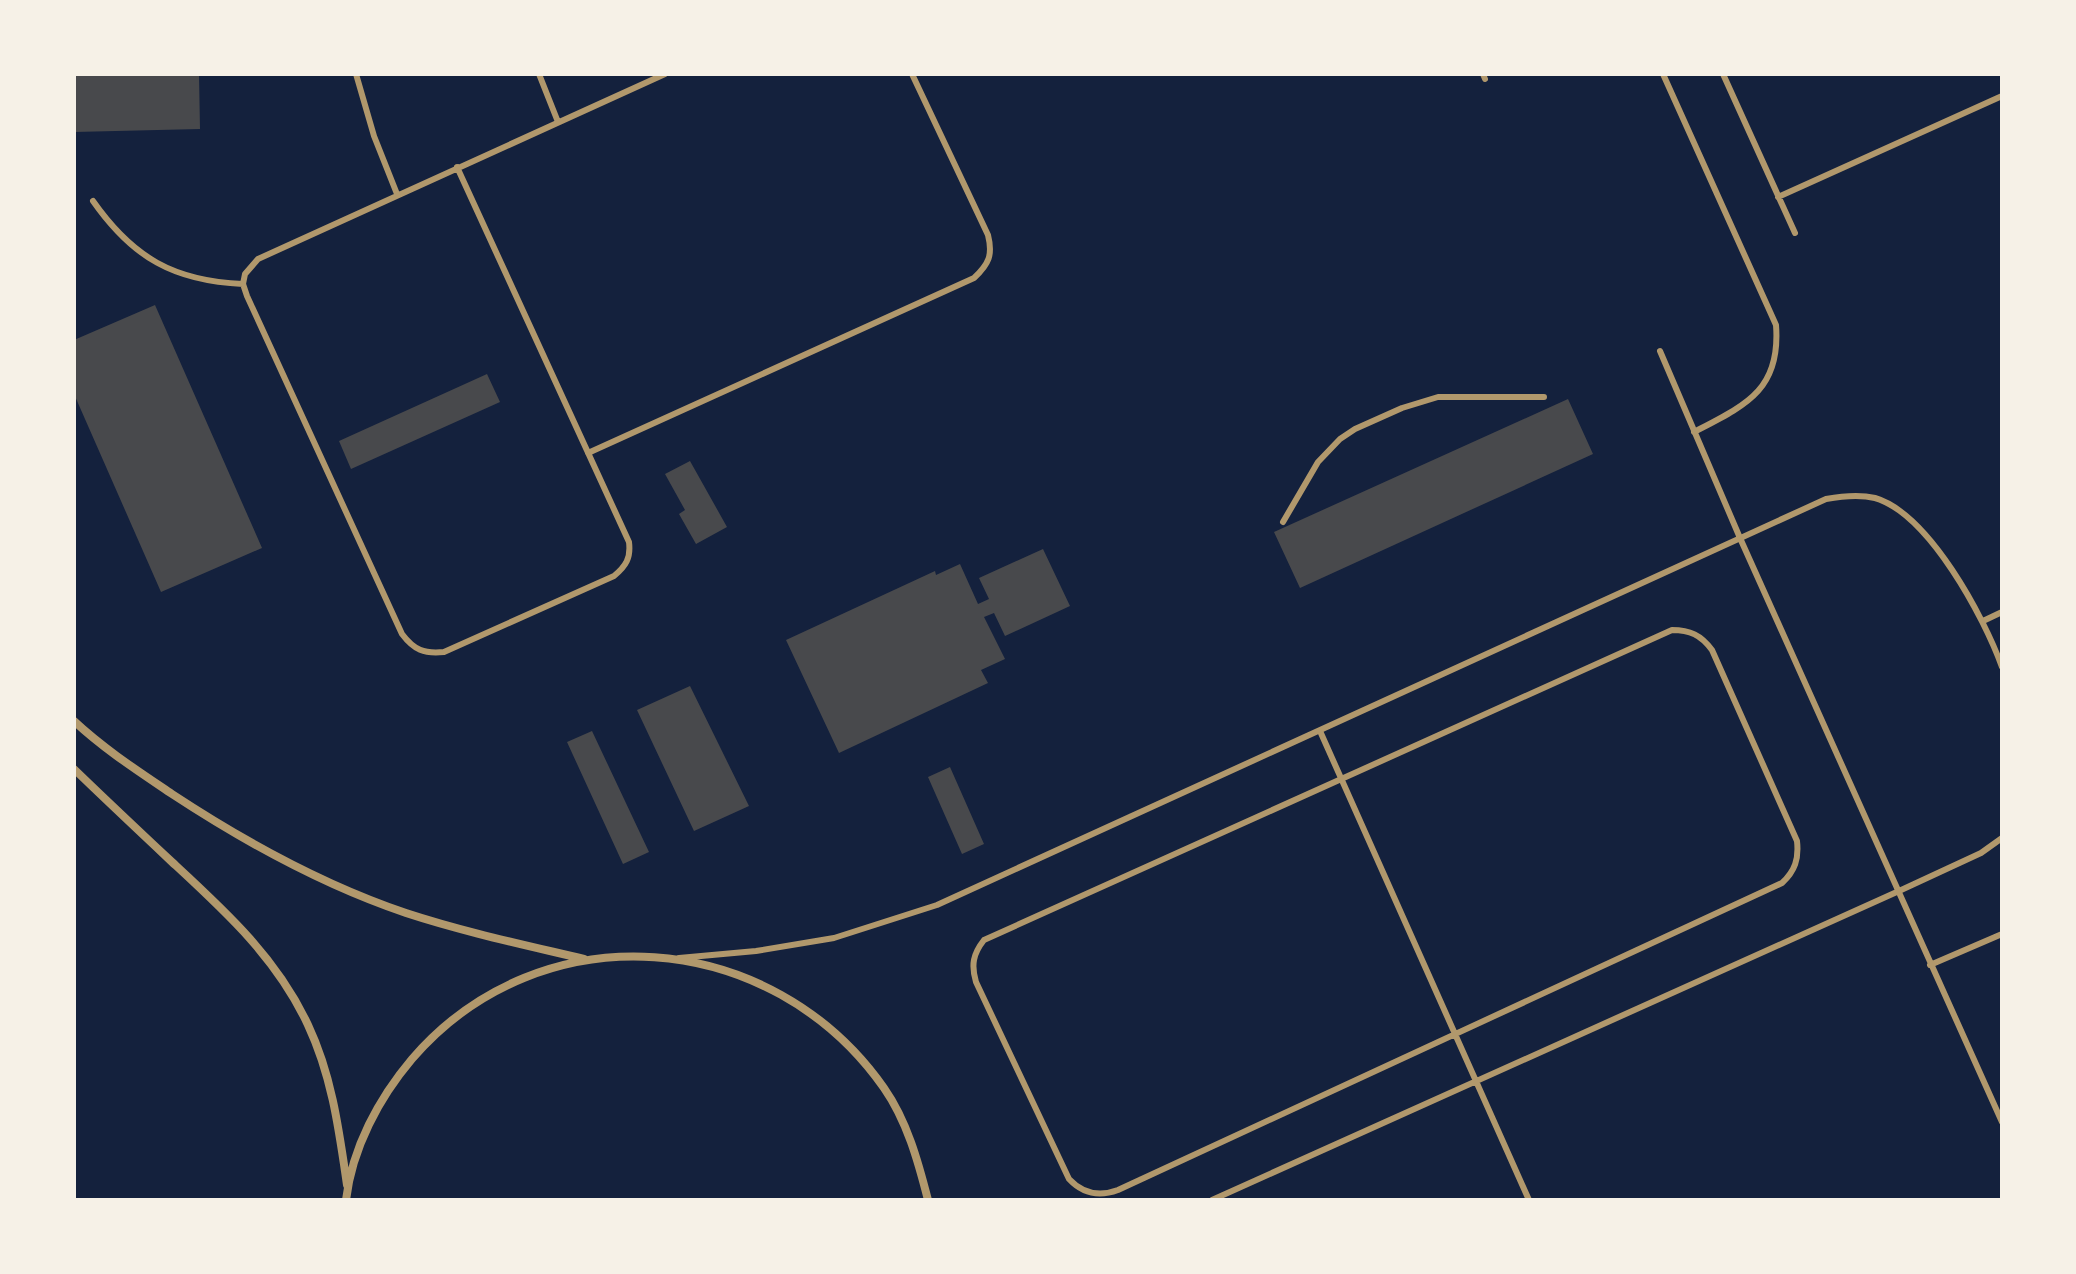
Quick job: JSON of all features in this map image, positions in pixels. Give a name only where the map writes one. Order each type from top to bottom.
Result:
[{"type":"street","points":[[74,721],[113,754],[195,809],[273,855],[319,877],[435,922],[585,960]]},
{"type":"street","points":[[74,769],[249,934],[290,991],[309,1025],[323,1062],[338,1125],[346,1200]]},
{"type":"street","points":[[347,1187],[365,1132],[393,1081],[431,1037],[477,1001],[529,975],[585,960],[632,955],[679,958],[739,974],[796,1002],[845,1041],[885,1089],[913,1145],[928,1200]]},
{"type":"lane","points":[[356,74],[374,136],[397,194]]},
{"type":"lane","points":[[539,74],[558,122]]},
{"type":"lane","points":[[457,167],[629,542],[628,561],[614,576],[444,652],[429,654],[418,651],[402,634],[243,284],[245,274],[258,259],[397,194],[457,167],[665,74]]},
{"type":"lane","points":[[588,453],[974,278],[985,267],[991,257],[988,235],[912,74]]},
{"type":"lane","points":[[1663,74],[1776,325],[1778,345],[1769,379],[1756,395],[1739,409],[1694,432]]},
{"type":"lane","points":[[1723,74],[1795,233]]},
{"type":"lane","points":[[1778,197],[2002,96]]},
{"type":"lane","points":[[93,201],[110,226],[156,264],[213,282],[243,284]]},
{"type":"lane","points":[[1660,351],[1740,538],[2002,1122]]},
{"type":"lane","points":[[1283,522],[1318,462],[1355,429],[1402,408],[1438,397],[1544,397]]},
{"type":"lane","points":[[679,958],[756,951],[834,938],[937,905],[1826,499],[1849,495],[1875,498],[1894,507],[1932,543],[1983,621],[2002,667]]},
{"type":"lane","points":[[1983,621],[2002,612]]},
{"type":"lane","points":[[1672,630],[1685,630],[1697,635],[1712,650],[1797,841],[1799,854],[1791,875],[1782,883],[1455,1034],[1118,1190],[1095,1194],[1083,1191],[1069,1179],[976,982],[974,958],[984,940],[995,933],[1659,635],[1672,630]]},
{"type":"lane","points":[[1320,731],[1529,1200]]},
{"type":"lane","points":[[1212,1200],[1899,891],[1981,853],[2002,838]]},
{"type":"lane","points":[[1930,965],[2002,934]]},
{"type":"lane","points":[[1992,1100],[2002,1096]]},
{"type":"building","points":[[74,74],[199,74],[200,129],[74,132]]},
{"type":"building","points":[[155,305],[262,548],[161,592],[74,394],[74,340]]},
{"type":"building","points":[[487,374],[500,402],[351,469],[339,441]]},
{"type":"building","points":[[1568,399],[1593,454],[1300,588],[1274,532]]},
{"type":"building","points":[[690,461],[727,527],[696,544],[679,514],[685,510],[665,474]]},
{"type":"building","points":[[1043,549],[1070,606],[1005,636],[994,613],[984,617],[1005,659],[981,670],[988,683],[839,753],[786,640],[935,571],[936,575],[960,564],[978,604],[989,599],[979,578]]},
{"type":"building","points":[[690,686],[749,806],[694,831],[637,710]]},
{"type":"building","points":[[592,731],[649,852],[623,864],[567,742]]},
{"type":"building","points":[[950,767],[984,844],[962,854],[928,777]]}]
